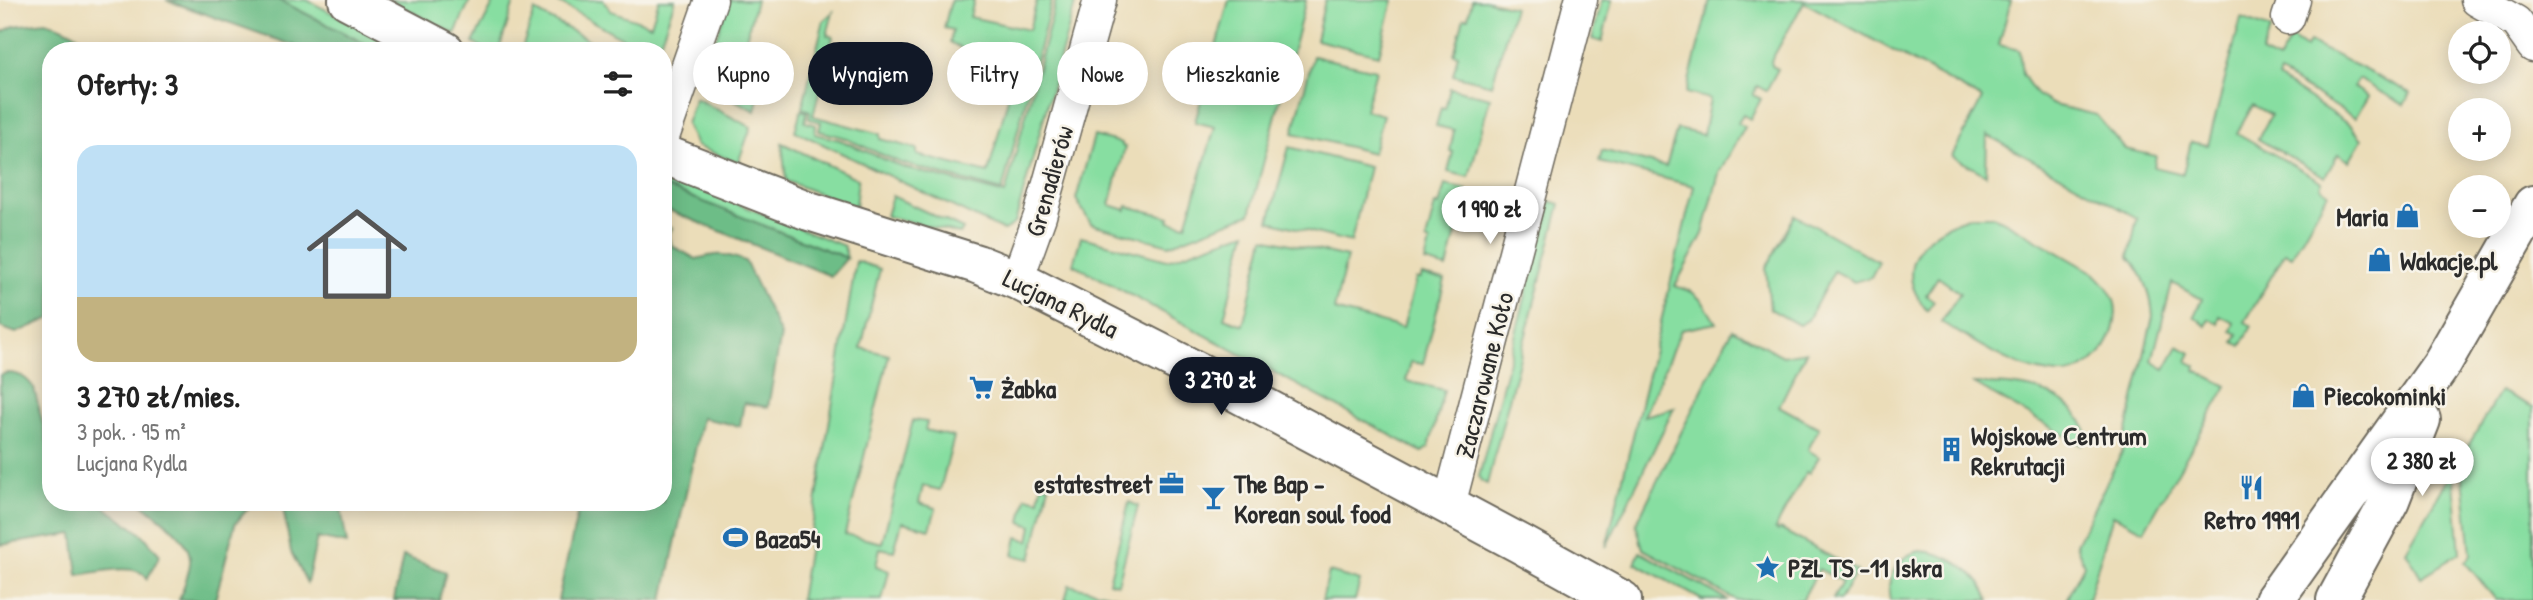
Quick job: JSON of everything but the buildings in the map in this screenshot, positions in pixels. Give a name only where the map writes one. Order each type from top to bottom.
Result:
[{"type":"street","points":[[348,0],[428,42]]},
{"type":"street","points":[[672,110],[711,0]]},
{"type":"street","name":"Grenadierów","points":[[1017,281],[1040,216],[1100,0]]},
{"type":"street","name":"Zaczarowane Koło","points":[[1449,505],[1581,0]]},
{"type":"street","points":[[2477,0],[2526,23]]},
{"type":"street","name":"Lucjana Rydla","points":[[672,157],[809,212],[951,255],[1017,281],[1208,377],[1622,600]]},
{"type":"street","points":[[2274,600],[2441,365],[2533,205]]},
{"type":"street","points":[[2336,600],[2390,500],[2441,365]]},
{"type":"green space","points":[[166,0],[279,0],[361,42],[284,42]]},
{"type":"green space","points":[[279,0],[307,0],[389,42],[361,42]]},
{"type":"green space","points":[[389,0],[470,0],[455,34]]},
{"type":"green space","points":[[495,0],[514,2],[502,42],[474,42]]},
{"type":"green space","points":[[554,0],[603,0],[611,11],[651,25],[659,0],[675,0],[660,42],[630,42]]},
{"type":"green space","points":[[729,0],[756,0],[745,42],[715,42]]},
{"type":"green space","points":[[951,0],[974,0],[970,17],[1029,30],[1037,0],[1052,0],[1041,42],[950,42],[953,30],[944,28]]},
{"type":"green space","points":[[1056,0],[1076,0],[1065,42],[1057,42],[1057,69],[1015,223],[1004,231],[795,131],[801,110],[807,112],[805,122],[816,125],[815,134],[840,140],[902,167],[1005,194],[1028,105],[1043,105],[1043,49]]},
{"type":"green space","points":[[1229,0],[1306,0],[1295,42],[1217,42]]},
{"type":"green space","points":[[1325,0],[1393,0],[1379,55],[1316,40]]},
{"type":"green space","points":[[1472,0],[1485,0],[1514,7],[1492,85],[1453,75],[1458,55],[1454,54]]},
{"type":"green space","points":[[1602,0],[1612,0],[1602,42],[1592,39]]},
{"type":"green space","points":[[1710,0],[2011,0],[1999,45],[2019,50],[2022,74],[2037,95],[2054,105],[2096,115],[2125,149],[2156,156],[2154,167],[2183,174],[2191,142],[2208,145],[2241,18],[2271,29],[2261,53],[2278,61],[2291,38],[2306,48],[2309,42],[2411,93],[2404,105],[2358,79],[2353,87],[2368,96],[2355,118],[2280,73],[2278,78],[2351,126],[2362,139],[2349,161],[2338,154],[2325,177],[2258,139],[2271,115],[2253,105],[2237,133],[2322,182],[2320,187],[2328,193],[2292,256],[2285,253],[2245,322],[2252,326],[2241,346],[2234,342],[2238,334],[2231,331],[2234,323],[2220,316],[2218,323],[2209,319],[2206,326],[2194,316],[2202,299],[2172,283],[2152,361],[2165,369],[2178,346],[2191,353],[2187,361],[2196,366],[2195,370],[2227,386],[2144,531],[2113,515],[2088,600],[2066,600],[2084,565],[2076,544],[2122,452],[2153,316],[2146,284],[2129,257],[2137,218],[1987,135],[1986,175],[1952,156],[1982,99],[1804,2],[1771,61],[1772,66],[1778,69],[1766,91],[1757,86],[1753,95],[1761,99],[1750,119],[1743,115],[1738,123],[1745,127],[1719,173],[1703,234],[1675,286],[1692,292],[1702,301],[1716,323],[1681,330],[1644,416],[1674,408],[1606,547],[1694,186],[1599,162],[1602,150],[1666,167],[1677,129],[1703,135],[1710,99],[1686,93]]},
{"type":"green space","points":[[535,11],[592,42],[524,42]]},
{"type":"green space","points":[[833,12],[827,35],[833,37],[832,42],[818,42],[824,20]]},
{"type":"green space","points":[[45,22],[72,32],[85,42],[42,42],[42,322],[16,333],[0,327],[0,33],[14,26]]},
{"type":"green space","points":[[1313,56],[1376,70],[1365,110],[1383,115],[1373,153],[1293,133],[1300,105],[1304,105],[1304,91]]},
{"type":"green space","points":[[808,84],[808,105],[816,105],[813,116],[880,134],[880,139],[917,149],[917,155],[988,173],[1006,105],[1025,105],[1002,191],[901,163],[842,137],[819,131],[821,122],[809,119],[810,111],[802,108]]},
{"type":"green space","points":[[1450,88],[1490,98],[1469,177],[1448,172],[1453,152],[1450,151],[1454,130],[1436,126],[1441,108],[1445,109]]},
{"type":"green space","points":[[693,104],[709,105],[751,127],[738,163],[696,146],[686,124]]},
{"type":"green space","points":[[744,105],[756,105],[755,111]]},
{"type":"green space","points":[[1200,105],[1279,105],[1250,214],[1169,245],[1091,224],[1076,199],[1094,136],[1122,143],[1125,147],[1110,205],[1126,210],[1127,206],[1170,217],[1169,221],[1186,225],[1215,127],[1195,122]]},
{"type":"green space","points":[[782,143],[858,179],[855,207],[786,181]]},
{"type":"green space","points":[[1289,147],[1369,167],[1351,242],[1269,221]]},
{"type":"green space","points":[[672,178],[844,246],[847,258],[672,190]]},
{"type":"green space","points":[[1445,185],[1467,190],[1447,268],[1425,262],[1430,242],[1426,240],[1435,205],[1439,206]]},
{"type":"green space","points":[[672,190],[847,258],[831,276],[672,212]]},
{"type":"green space","points":[[892,196],[963,229],[960,234],[886,216]]},
{"type":"green space","points":[[1550,201],[1560,204],[1487,484],[1479,477]]},
{"type":"green space","points":[[1795,215],[1879,262],[1871,277],[1854,282],[1834,271],[1808,320],[1799,325],[1770,309],[1766,268]]},
{"type":"green space","points":[[1971,216],[1992,216],[2002,220],[2094,273],[2104,283],[2114,299],[2116,316],[2109,341],[2093,362],[2070,373],[2043,372],[2012,362],[1982,347],[1941,322],[1960,293],[1938,277],[1926,295],[1934,301],[1927,311],[1912,283],[1914,258],[1928,239],[1938,231]]},
{"type":"green space","points":[[1246,232],[1224,318],[1243,325],[1264,238],[1347,257],[1334,310],[1403,328],[1416,279],[1420,279],[1422,275],[1445,280],[1423,364],[1411,362],[1406,381],[1444,390],[1429,447],[1422,452],[1073,264],[1081,237],[1167,260]]},
{"type":"green space","points":[[672,246],[696,259],[721,255],[745,261],[781,335],[768,407],[744,403],[740,426],[702,418],[663,600],[558,600],[578,511],[672,511]]},
{"type":"green space","points":[[856,261],[880,269],[861,348],[889,355],[845,534],[882,543],[913,420],[927,422],[925,430],[954,437],[940,490],[923,486],[919,503],[936,508],[930,529],[902,522],[894,551],[880,548],[876,566],[889,571],[882,600],[800,600]]},
{"type":"green space","points":[[1732,329],[1783,356],[1806,352],[1779,406],[1819,428],[1808,450],[1819,457],[1809,473],[1806,472],[1775,529],[1780,529],[1857,571],[1840,600],[1833,599],[1842,582],[1819,569],[1802,600],[1736,600],[1643,549],[1636,524]]},
{"type":"green space","points":[[16,374],[29,381],[34,388],[42,421],[42,511],[110,511],[143,535],[160,555],[147,579],[135,570],[126,569],[78,575],[73,534],[0,545],[0,375]]},
{"type":"green space","points":[[1974,384],[2024,387],[2055,397],[2069,406],[2080,418],[2087,434],[2082,445]]},
{"type":"green space","points":[[2500,391],[2533,407],[2533,600],[2496,600],[2465,562],[2471,555],[2461,458]]},
{"type":"green space","points":[[2453,470],[2460,553],[2421,577],[2406,551]]},
{"type":"green space","points":[[1042,484],[1049,486],[1031,559],[1013,555],[1017,537],[1029,541],[1032,526],[1021,522],[1026,497],[1039,500]]},
{"type":"green space","points":[[1129,502],[1138,506],[1118,584],[1109,582]]},
{"type":"green space","points":[[151,511],[246,511],[235,524],[215,600],[179,600],[190,563],[186,545]]},
{"type":"green space","points":[[284,511],[342,511],[347,544],[317,538],[307,583],[291,552]]},
{"type":"green space","points":[[1920,551],[1941,555],[1962,566],[1979,582],[1989,600],[1890,600],[1889,584],[1895,569],[1905,557]]},
{"type":"green space","points":[[1640,552],[1728,600],[1702,600],[1635,563]]},
{"type":"green space","points":[[403,556],[446,572],[439,600],[394,600]]},
{"type":"green space","points":[[1329,572],[1360,581],[1355,600],[1322,600]]},
{"type":"green space","points":[[1069,585],[1125,598],[1065,600]]},
{"type":"place","name":"Maria","points":[[2408,216]]},
{"type":"place","name":"Wakacje.pl","points":[[2380,260]]},
{"type":"place","name":"Żabka","points":[[981,388]]},
{"type":"place","name":"Piecokominki","points":[[2304,395]]},
{"type":"place","name":"Wojskowe Centrum Rekrutacji","points":[[1951,450]]},
{"type":"place","name":"estatestreet","points":[[1172,483]]},
{"type":"place","name":"Retro 1991","points":[[2252,487]]},
{"type":"place","name":"The Bap - Korean soul food","points":[[1214,498]]},
{"type":"place","name":"Baza54","points":[[735,538]]},
{"type":"place","name":"PZL TS -11 Iskra","points":[[1768,567]]}]
